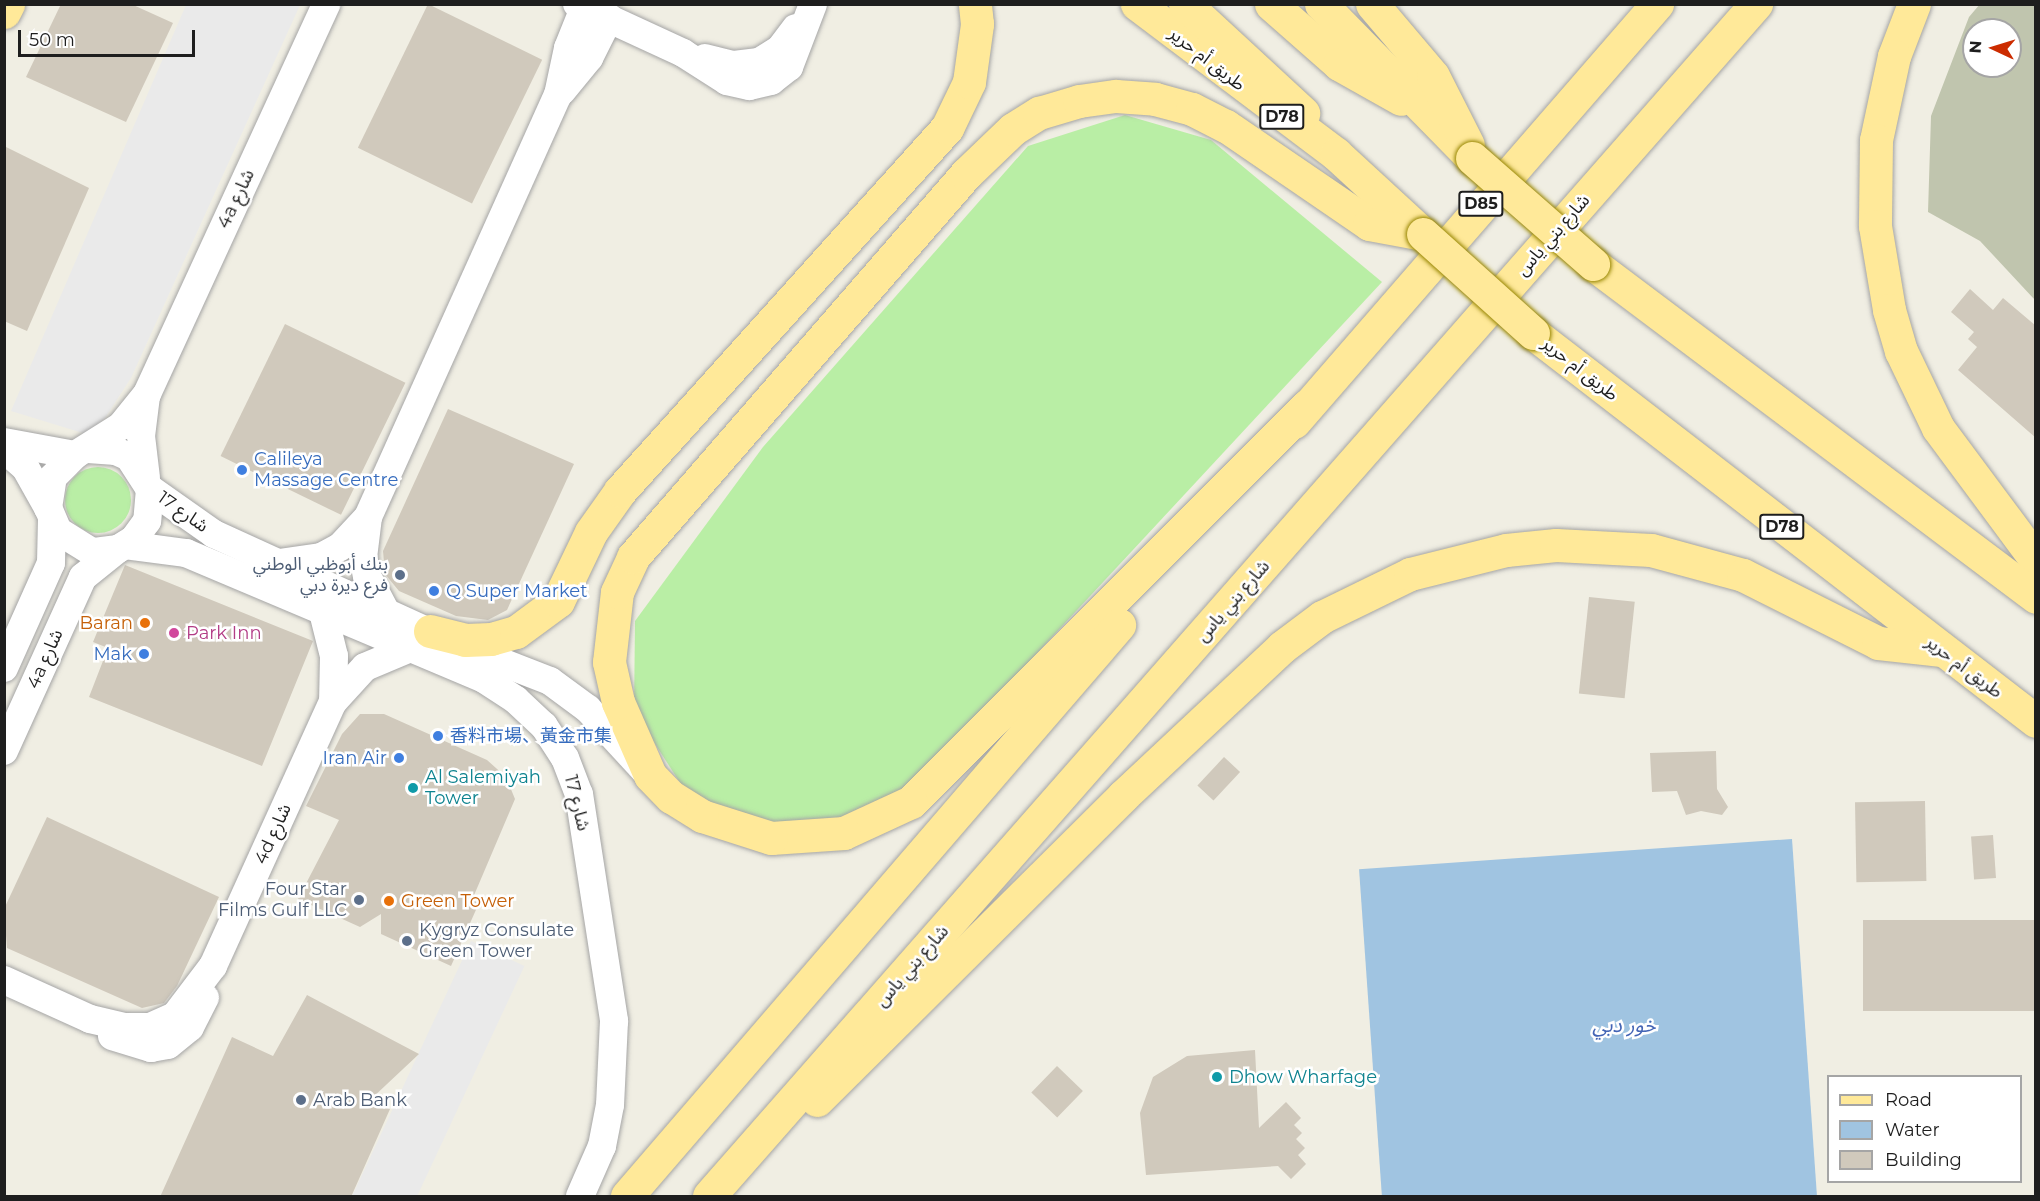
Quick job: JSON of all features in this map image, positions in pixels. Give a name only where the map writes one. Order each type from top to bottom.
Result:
[{"type":"main road","points":[[4,12],[8,4]]},
{"type":"main road","points":[[419,640],[491,639],[516,632],[558,601],[591,532],[620,490],[947,128],[969,82],[977,24],[975,4]]},
{"type":"main road","name":"طريق أم حرير","points":[[1137,4],[1336,154],[1533,333],[1940,650],[2036,721]]},
{"type":"main road","points":[[1185,4],[1276,84],[1336,154]]},
{"type":"main road","points":[[1271,4],[1339,64],[1422,107]]},
{"type":"main road","points":[[1321,4],[1472,158],[1593,264],[2036,597]]},
{"type":"main road","points":[[1372,4],[1433,76],[1450,102],[1472,158]]},
{"type":"main road","name":"D85","points":[[627,1197],[1307,406],[1657,4]]},
{"type":"main road","name":"شارع بني ياس","points":[[709,1197],[1756,4]]},
{"type":"main road","points":[[1914,4],[1894,56],[1876,140],[1875,226],[1888,310],[1901,351],[1938,428],[2036,560]]},
{"type":"main road","points":[[1307,406],[911,802],[844,833],[771,838],[702,816],[671,796],[650,775],[618,702],[609,662],[617,592],[633,557],[966,174],[1014,129],[1040,113],[1079,101],[1116,96],[1155,99],[1192,109],[1226,126],[1369,224],[1423,234]]},
{"type":"main road","points":[[736,1165],[855,1066],[1123,796],[1281,646],[1322,617],[1401,578],[1506,550],[1568,545],[1651,550],[1743,575],[1878,643],[1940,650]]},
{"type":"street","name":"4a شارع","points":[[82,452],[121,426],[147,394],[326,4]]},
{"type":"street","points":[[386,612],[367,576],[363,556],[368,517],[558,95],[568,48],[590,10],[683,53],[737,84],[771,81],[796,57],[812,4]]},
{"type":"street","name":"4a شارع","points":[[147,394],[141,436],[148,483]]},
{"type":"street","points":[[4,442],[82,452],[116,451],[139,466],[148,483],[147,521],[122,547],[79,548],[50,514],[25,467],[4,449]]},
{"type":"street","points":[[50,514],[53,477],[82,452]]},
{"type":"street","name":"شارع 17","points":[[148,483],[197,524],[386,612],[419,640],[516,700],[544,726],[565,758],[579,794],[614,1021],[614,1063],[602,1146],[580,1197]]},
{"type":"street","name":"4a شارع","points":[[4,668],[51,563],[50,514]]},
{"type":"street","points":[[279,563],[321,557],[340,547],[368,517]]},
{"type":"street","name":"4a شارع","points":[[4,751],[83,577],[122,547]]},
{"type":"street","name":"شارع 17","points":[[122,547],[186,553],[322,612],[550,681],[588,709],[650,775]]},
{"type":"street","name":"4d شارع","points":[[322,612],[334,656],[333,702]]},
{"type":"street","name":"4d شارع","points":[[4,980],[90,1019],[150,1037],[176,1041],[190,1027],[212,984],[213,966],[333,702],[365,667],[419,640]]},
{"type":"shaded area","points":[[1980,4],[2035,5],[2035,300],[1980,241],[1928,212],[1931,116],[1962,35],[1962,78],[2022,78],[2022,18],[1969,18]]},
{"type":"shaded area","points":[[186,5],[300,5],[131,378],[105,418],[86,434],[11,411]]},
{"type":"shaded area","points":[[471,941],[524,966],[417,1196],[352,1196]]},
{"type":"green space","points":[[1125,115],[1211,140],[1382,282],[895,806],[826,834],[734,816],[684,789],[634,711],[635,621],[763,447],[1028,146]]},
{"type":"green space","points":[[98,467],[111,470],[121,477],[128,487],[131,500],[128,513],[121,523],[111,530],[98,533],[85,530],[75,523],[68,513],[65,500],[68,487],[75,477],[85,470]]},
{"type":"water","name":"خور دبي","points":[[1792,839],[1817,1196],[1382,1196],[1359,869]]},
{"type":"building","points":[[61,4],[131,4],[173,23],[126,122],[26,77]]},
{"type":"building","points":[[428,4],[542,60],[472,203],[358,148]]},
{"type":"building","points":[[4,146],[89,188],[27,331],[4,321]]},
{"type":"building","points":[[1970,289],[1993,310],[2003,298],[2036,326],[2036,438],[1958,370],[1977,347],[1968,339],[1974,332],[1951,312]]},
{"type":"building","points":[[285,324],[405,383],[341,515],[221,456]]},
{"type":"building","points":[[448,409],[574,464],[507,610],[488,620],[456,616],[399,591],[385,574],[383,551]]},
{"type":"building","points":[[125,565],[313,641],[262,766],[89,697],[108,648],[93,642]]},
{"type":"building","points":[[1589,597],[1635,602],[1625,698],[1579,693]]},
{"type":"building","points":[[360,714],[384,714],[487,760],[506,777],[515,799],[472,900],[479,903],[451,966],[381,934],[381,914],[360,927],[298,899],[339,820],[306,806],[342,734]]},
{"type":"building","points":[[1716,751],[1717,789],[1728,807],[1722,815],[1701,811],[1686,815],[1677,791],[1652,792],[1650,753]]},
{"type":"building","points":[[1224,757],[1240,772],[1213,801],[1197,786]]},
{"type":"building","points":[[1925,801],[1926,881],[1856,882],[1855,802]]},
{"type":"building","points":[[47,817],[219,897],[177,986],[164,1003],[142,1008],[7,948],[4,909]]},
{"type":"building","points":[[1993,835],[1996,878],[1974,879],[1971,837]]},
{"type":"building","points":[[1863,920],[2036,920],[2036,1011],[1863,1011]]},
{"type":"building","points":[[307,995],[419,1054],[370,1100],[390,1109],[351,1197],[160,1197],[232,1037],[273,1056]]},
{"type":"building","points":[[1255,1050],[1259,1128],[1286,1102],[1301,1118],[1294,1125],[1302,1133],[1296,1139],[1305,1148],[1298,1155],[1306,1164],[1291,1179],[1278,1166],[1146,1175],[1140,1113],[1153,1077],[1187,1056]]},
{"type":"building","points":[[1057,1066],[1083,1091],[1057,1118],[1031,1093]]},
{"type":"place","name":"Calileya Massage Centre","points":[[242,470]]},
{"type":"place","name":"بنك أبوظبي الوطني فرع ديرة دبي","points":[[400,575]]},
{"type":"place","name":"Q Super Market","points":[[434,591]]},
{"type":"place","name":"Baran","points":[[145,623]]},
{"type":"place","name":"Park Inn","points":[[174,633]]},
{"type":"place","name":"Mak","points":[[144,654]]},
{"type":"place","name":"香料市場、黃金市集","points":[[438,736]]},
{"type":"place","name":"Iran Air","points":[[399,758]]},
{"type":"place","name":"Al Salemiyah Tower","points":[[413,788]]},
{"type":"place","name":"Four Star Films Gulf LLC","points":[[359,900]]},
{"type":"place","name":"Green Tower","points":[[389,901]]},
{"type":"place","name":"Kygryz Consulate Green Tower","points":[[407,941]]},
{"type":"place","name":"Dhow Wharfage","points":[[1217,1077]]},
{"type":"place","name":"Arab Bank","points":[[301,1100]]}]
